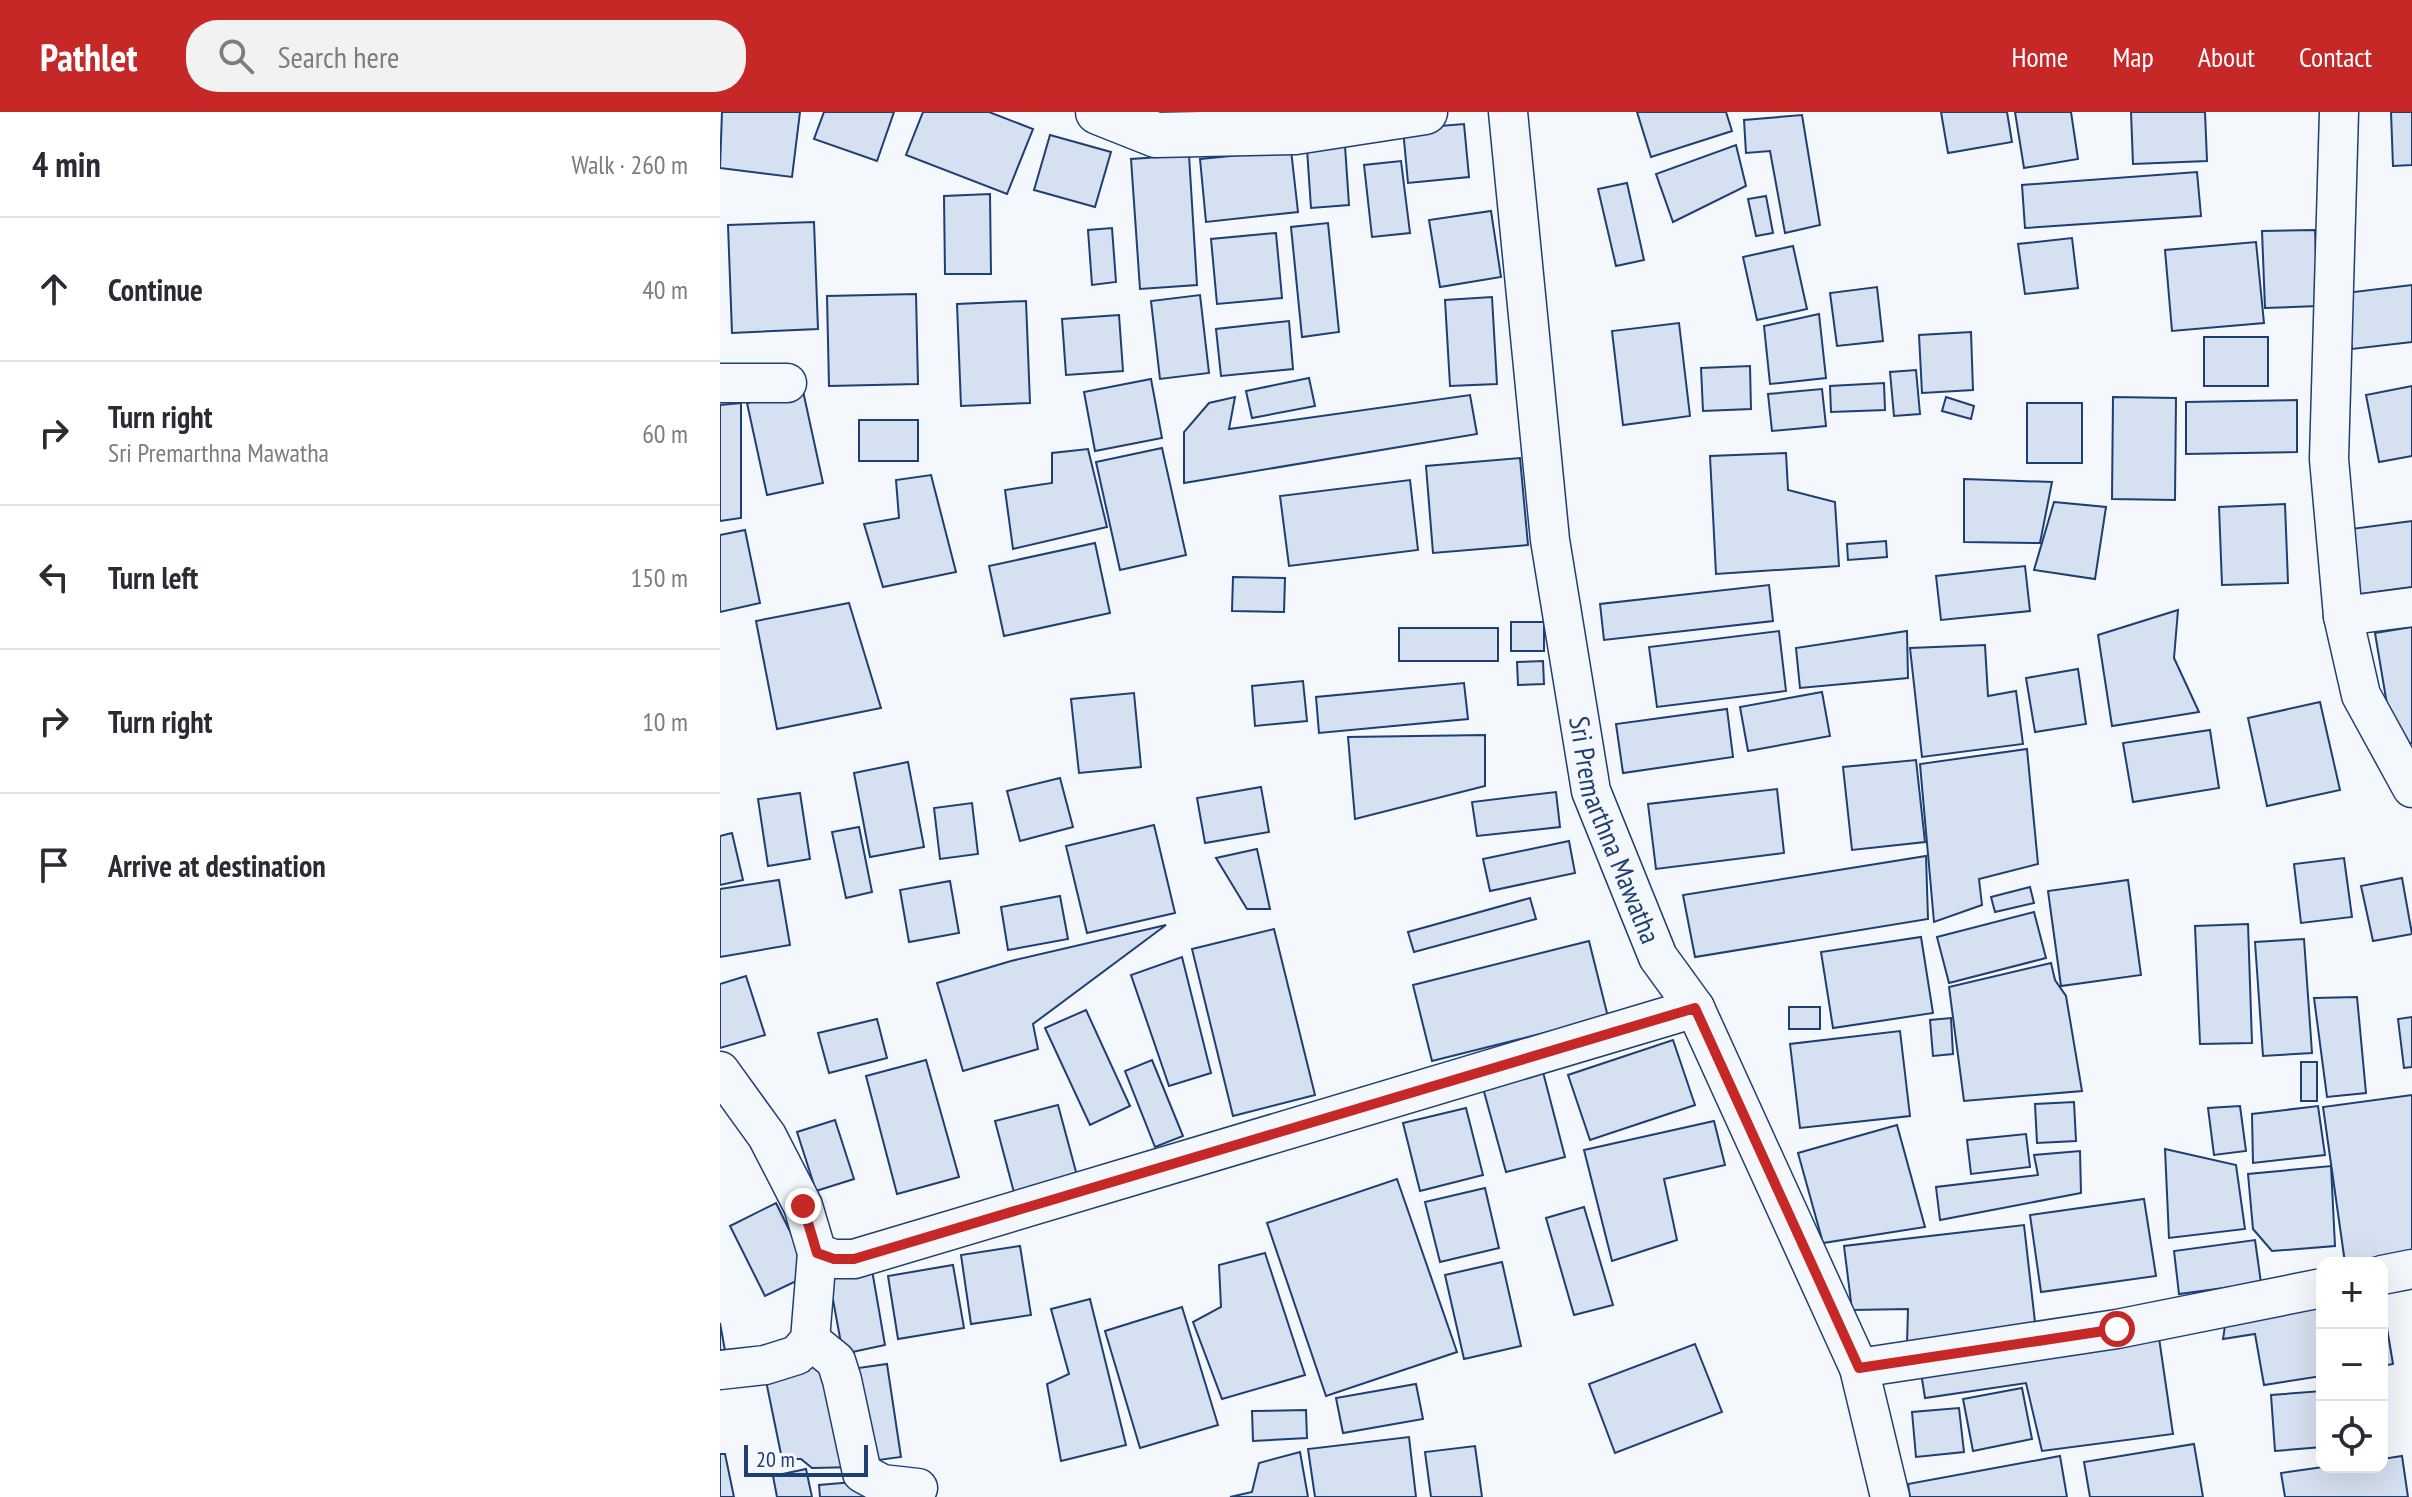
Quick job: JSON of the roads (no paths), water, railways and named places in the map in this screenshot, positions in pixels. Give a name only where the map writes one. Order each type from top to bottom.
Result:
[{"type":"main road","points":[[1098,112],[1156,135],[1295,132],[1425,112]]},
{"type":"street","name":"Sri Premarthna Mawatha","points":[[1508,112],[1550,540],[1591,791],[1658,957],[1695,1008],[1859,1368],[1890,1497]]},
{"type":"street","points":[[2339,112],[2329,459],[2343,616],[2361,695],[2412,788]]},
{"type":"street","points":[[720,383],[787,383]]},
{"type":"street","points":[[2343,616],[2412,607]]},
{"type":"street","points":[[817,1253],[834,1259],[854,1259],[1695,1008]]},
{"type":"street","points":[[720,1071],[767,1136],[803,1206],[817,1253],[810,1340],[797,1355],[765,1365],[720,1370]]},
{"type":"street","points":[[2388,1274],[2412,1269]]},
{"type":"street","points":[[1859,1368],[2117,1329],[2316,1289]]},
{"type":"street","points":[[810,1340],[836,1361],[862,1473],[882,1484],[918,1488]]}]
